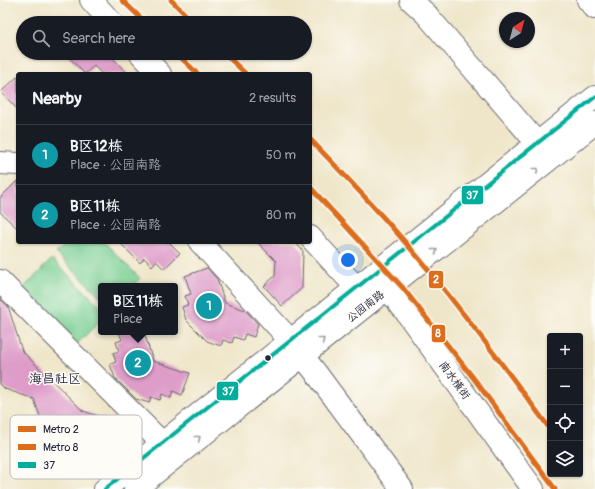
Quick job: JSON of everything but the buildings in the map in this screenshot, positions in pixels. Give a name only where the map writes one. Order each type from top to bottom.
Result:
[{"type":"street","points":[[91,0],[106,16]]},
{"type":"street","points":[[411,0],[426,14],[537,144]]},
{"type":"street","points":[[588,0],[595,8]]},
{"type":"street","points":[[147,60],[158,72]]},
{"type":"street","name":"公园南路","points":[[381,281],[537,144],[595,97]]},
{"type":"street","name":"公园南路","points":[[142,466],[169,450],[381,281],[595,123]]},
{"type":"street","points":[[0,163],[16,164]]},
{"type":"street","points":[[312,239],[363,295]]},
{"type":"street","points":[[202,244],[296,348],[402,489]]},
{"type":"street","points":[[0,281],[134,415]]},
{"type":"street","name":"南水横街","points":[[381,281],[406,312],[533,489]]},
{"type":"street","points":[[142,423],[169,450]]},
{"type":"street","name":"公园南路","points":[[135,489],[169,450]]},
{"type":"street","name":"公园南路","points":[[105,489],[121,479]]},
{"type":"green space","points":[[66,244],[106,244],[140,278],[136,283],[98,283],[98,294],[56,253]]},
{"type":"green space","points":[[52,259],[98,304],[98,323],[78,343],[23,288]]},
{"type":"metro line","name":"8","points":[[122,0],[139,16]]},
{"type":"metro line","name":"2","points":[[171,0],[187,16]]},
{"type":"metro line","name":"8","points":[[183,60],[196,72]]},
{"type":"metro line","name":"2","points":[[231,60],[244,72]]},
{"type":"metro line","name":"2","points":[[312,141],[384,218],[426,267],[489,347],[547,425]]},
{"type":"metro line","name":"8","points":[[312,189],[403,288],[475,380],[555,489]]},
{"type":"transit line","name":"37","points":[[142,459],[595,97]]},
{"type":"transit line","name":"37","points":[[105,489],[118,479]]},
{"type":"place","name":"B区12栋","points":[[209,306]]},
{"type":"place","name":"B区11栋","points":[[138,363]]},
{"type":"district","name":"海昌社区","points":[[55,378]]}]
